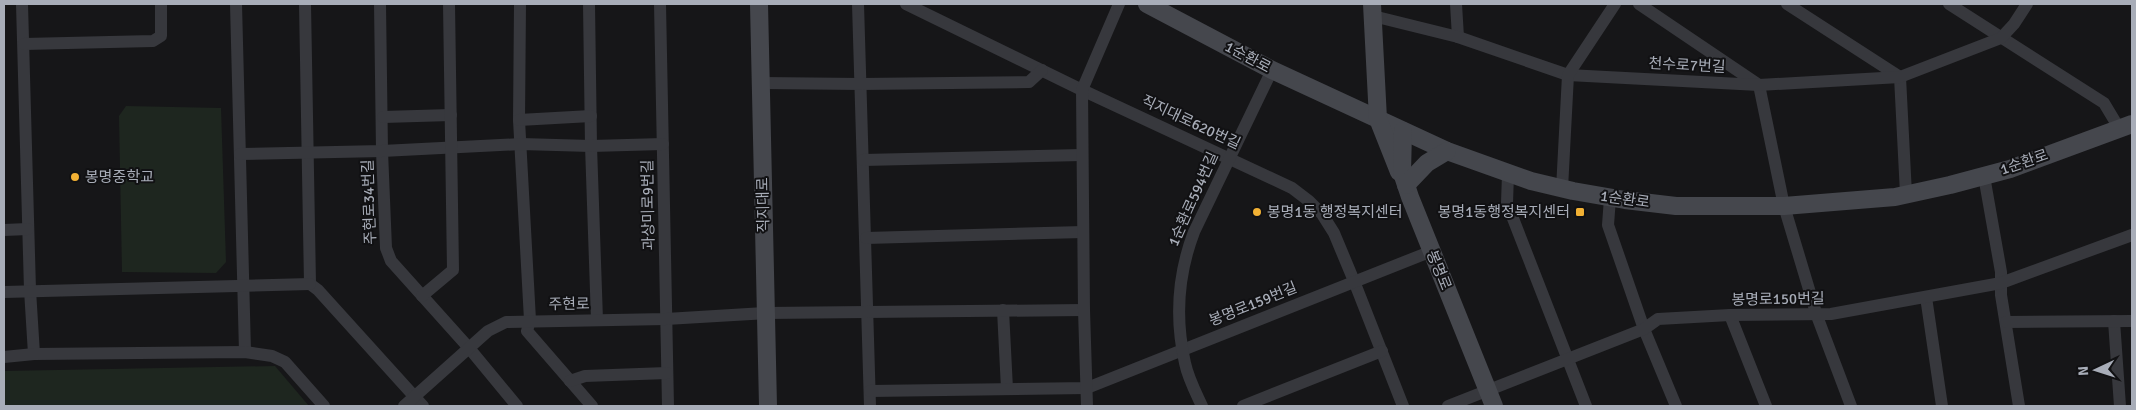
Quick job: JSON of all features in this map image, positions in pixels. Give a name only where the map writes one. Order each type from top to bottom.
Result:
[{"type":"street","points":[[22,4],[30,290],[34,354]]},
{"type":"street","points":[[24,44],[153,41],[161,36],[161,4]]},
{"type":"street","points":[[236,4],[245,352]]},
{"type":"street","points":[[305,4],[310,284]]},
{"type":"street","points":[[240,154],[382,152],[380,4]]},
{"type":"street","points":[[422,296],[454,270],[448,4]]},
{"type":"street","points":[[520,4],[519,120],[530,320],[527,331],[592,406]]},
{"type":"street","points":[[589,4],[591,146],[597,320]]},
{"type":"street","name":"과상미로9번길","points":[[660,4],[668,406]]},
{"type":"street","name":"직지대로","points":[[758,4],[768,406]]},
{"type":"street","points":[[858,4],[870,406]]},
{"type":"street","name":"직지대로620번길","points":[[906,4],[1082,90],[1229,157],[1292,188],[1309,201],[1322,214],[1334,233],[1403,406]]},
{"type":"street","points":[[1087,406],[1082,90],[1119,4]]},
{"type":"street","points":[[1456,4],[1458,37]]},
{"type":"street","points":[[1562,189],[1568,75],[1616,4]]},
{"type":"street","points":[[1639,4],[1759,85],[1784,206],[1817,316],[1850,406]]},
{"type":"street","points":[[1787,4],[1900,77],[1906,194]]},
{"type":"street","points":[[1949,4],[2104,103],[2126,126]]},
{"type":"street","points":[[2001,38],[2028,4]]},
{"type":"street","name":"1순환로","points":[[1152,5],[1272,70],[1447,151],[1508,174],[1562,189],[1610,198],[1676,206],[1784,206],[1846,202],[1906,194],[2010,169],[2126,126]]},
{"type":"street","points":[[1373,10],[1378,119],[1408,191]]},
{"type":"street","name":"천수로7번길","points":[[1373,10],[1568,75],[1759,85],[1900,77],[2001,38]]},
{"type":"street","points":[[760,83],[1029,82],[1042,70]]},
{"type":"street","name":"1순환로594번길","points":[[1202,406],[1185,364],[1179,324],[1181,275],[1185,254],[1229,157],[1272,70]]},
{"type":"street","points":[[383,117],[451,115]]},
{"type":"street","points":[[519,120],[591,116]]},
{"type":"street","name":"봉명로","points":[[1403,131],[1402,173],[1491,398]]},
{"type":"street","name":"주현로34번길","points":[[517,406],[470,348],[391,261],[386,248],[382,152],[521,144],[591,146],[663,144]]},
{"type":"street","points":[[1408,191],[1427,163],[1447,151]]},
{"type":"street","points":[[863,160],[1082,155]]},
{"type":"street","points":[[1508,174],[1507,204],[1586,406]]},
{"type":"street","points":[[1984,176],[2001,272],[2000,283],[2019,406]]},
{"type":"street","points":[[1610,198],[1608,225],[1644,329],[1676,406]]},
{"type":"street","points":[[4,230],[28,229]]},
{"type":"street","points":[[866,238],[1083,232]]},
{"type":"street","name":"봉명로150번길","points":[[1448,406],[1491,398],[1568,359],[1644,329],[1658,319],[1730,315],[1817,316],[1926,297],[2000,283],[2132,235]]},
{"type":"street","name":"봉명로159번길","points":[[1086,388],[1354,281],[1432,252]]},
{"type":"street","points":[[4,292],[310,284],[318,290],[419,402]]},
{"type":"street","points":[[1926,297],[1942,406]]},
{"type":"street","points":[[1003,310],[1007,389]]},
{"type":"street","name":"주현로","points":[[404,406],[419,402],[488,330],[506,322],[530,320],[666,319],[766,313],[1084,310]]},
{"type":"street","points":[[1730,315],[1766,406]]},
{"type":"street","points":[[2114,321],[2120,406]]},
{"type":"street","points":[[2006,322],[2132,321]]},
{"type":"street","points":[[1243,406],[1382,351]]},
{"type":"street","points":[[4,357],[34,354],[245,352],[272,356],[284,362],[324,406]]},
{"type":"street","points":[[570,381],[585,376],[667,372]]},
{"type":"street","points":[[870,391],[1086,388]]},
{"type":"shaded area","points":[[126,106],[221,108],[226,262],[216,273],[122,272],[119,116]]},
{"type":"shaded area","points":[[275,366],[309,406],[4,406],[4,371]]},
{"type":"place","name":"봉명중학교","points":[[75,177]]},
{"type":"place","name":"봉명1동 행정복지센터","points":[[1257,212]]},
{"type":"place","name":"봉명1동행정복지센터","points":[[1580,212]]}]
